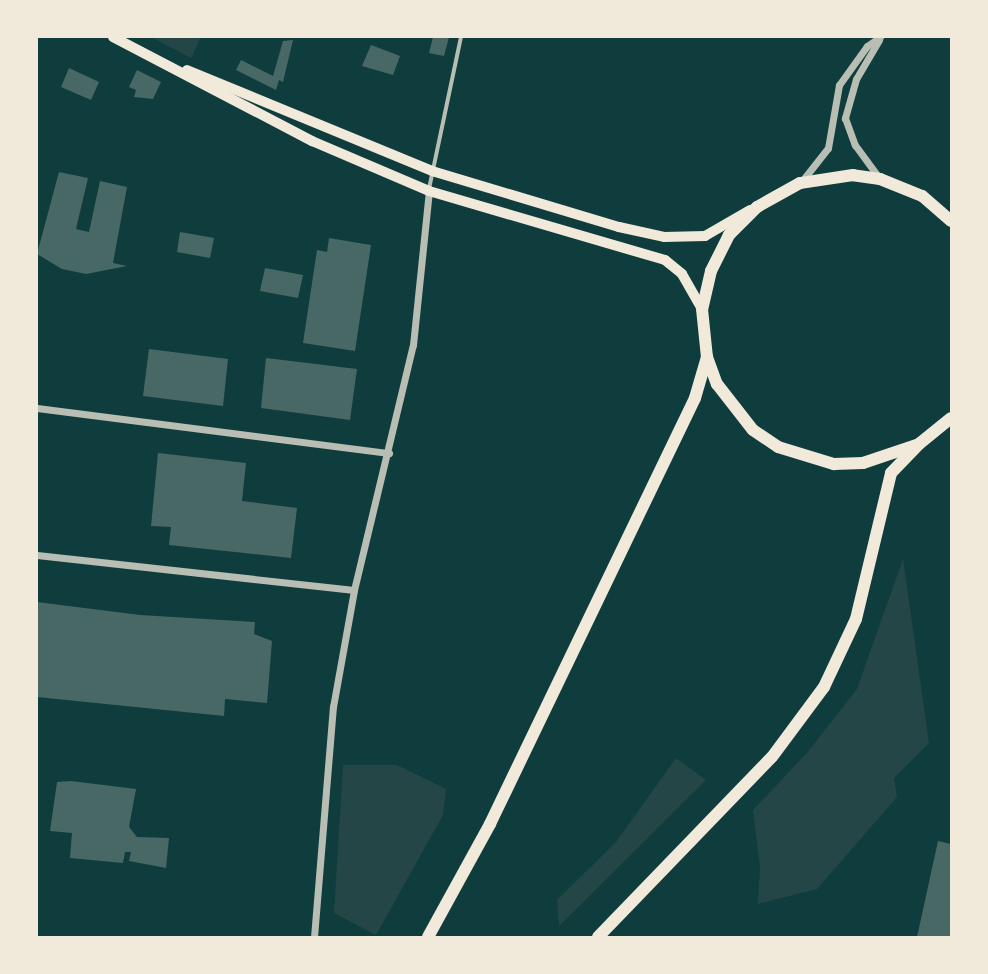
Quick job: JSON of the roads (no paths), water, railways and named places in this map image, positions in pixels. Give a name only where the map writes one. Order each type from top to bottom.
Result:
[{"type":"main road","points":[[113,37],[312,141],[429,191],[665,260],[682,274],[702,309]]},
{"type":"main road","points":[[161,62],[208,76],[432,171],[664,237],[705,236],[800,183],[853,175],[880,179],[922,196],[951,221]]},
{"type":"main road","points":[[757,206],[730,235],[711,271],[702,309],[707,357],[733,409],[753,430],[787,451],[834,464],[863,463],[919,444]]},
{"type":"main road","points":[[428,937],[490,824],[695,398],[707,357]]},
{"type":"main road","points":[[598,937],[772,757],[824,687],[856,619],[891,473],[919,444],[951,418]]},
{"type":"street","points":[[880,37],[856,79],[845,118],[855,145],[880,179]]},
{"type":"street","points":[[800,183],[828,148],[839,85],[867,46],[880,37]]},
{"type":"street","points":[[314,937],[334,707],[354,590],[413,345],[429,191]]},
{"type":"street","points":[[37,408],[389,453]]},
{"type":"street","points":[[37,555],[354,590]]},
{"type":"lane","points":[[429,191],[461,37]]}]
